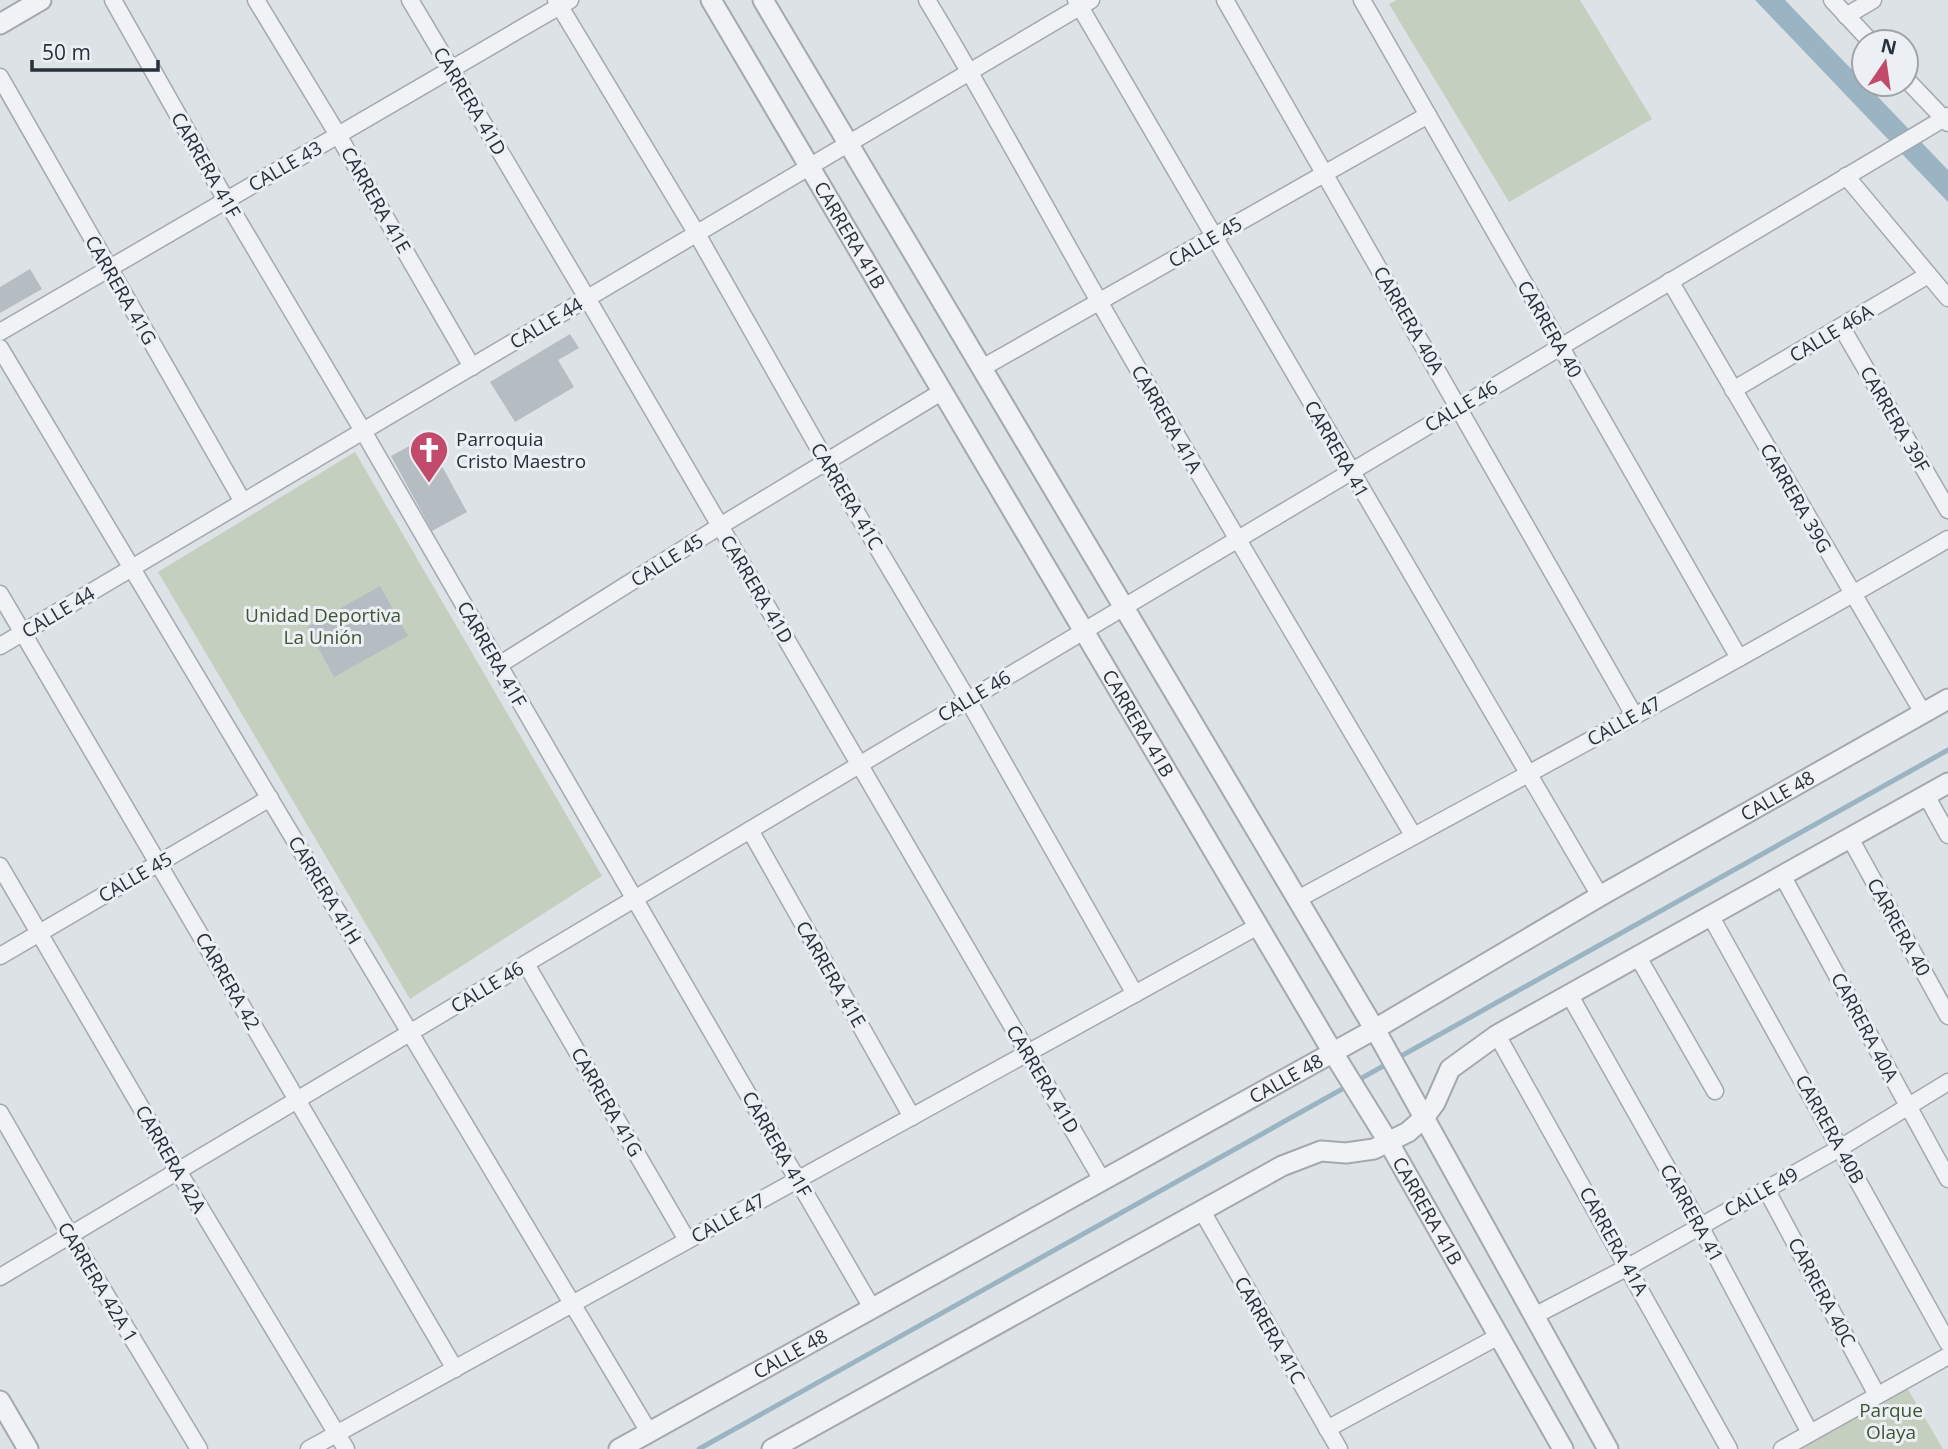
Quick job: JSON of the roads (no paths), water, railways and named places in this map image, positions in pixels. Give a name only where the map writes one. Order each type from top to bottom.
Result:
[{"type":"street","points":[[0,24],[41,0]]},
{"type":"street","name":"CARRERA 41F","points":[[113,0],[226,200],[872,1308]]},
{"type":"street","name":"CARRERA 41E","points":[[256,0],[338,135],[472,367]]},
{"type":"street","name":"CARRERA 41D","points":[[410,0],[1102,1180]]},
{"type":"street","name":"CARRERA 41B","points":[[711,0],[1389,1143],[1563,1449]]},
{"type":"street","points":[[762,0],[1380,1037],[1608,1449]]},
{"type":"street","name":"CARRERA 41A","points":[[927,0],[1099,302],[1413,835]]},
{"type":"street","name":"CARRERA 40A","points":[[1224,0],[1634,715]]},
{"type":"street","name":"CARRERA 40","points":[[1362,0],[1739,657]]},
{"type":"street","points":[[1832,0],[1858,28]]},
{"type":"street","points":[[1846,16],[1873,0]]},
{"type":"street","name":"CALLE 43","points":[[0,332],[562,2]]},
{"type":"street","name":"CARRERA 41C","points":[[562,2],[827,463],[968,700],[1135,994]]},
{"type":"street","name":"CALLE 44","points":[[0,646],[970,72],[1082,2]]},
{"type":"street","name":"CARRERA 41","points":[[1082,2],[1350,472],[1600,896]]},
{"type":"street","name":"CARRERA 41G","points":[[0,77],[243,502]]},
{"type":"street","points":[[1920,93],[1947,119]]},
{"type":"street","name":"CALLE 45","points":[[982,368],[1428,115]]},
{"type":"street","name":"CALLE 46","points":[[0,1277],[1873,159],[1947,119]]},
{"type":"street","points":[[1846,176],[1948,299]]},
{"type":"street","name":"CALLE 46A","points":[[1733,390],[1928,275]]},
{"type":"street","name":"CARRERA 39G","points":[[1670,281],[1923,713]]},
{"type":"street","name":"CARRERA 39F","points":[[1842,328],[1948,510]]},
{"type":"street","name":"CARRERA 41H","points":[[0,348],[649,1432]]},
{"type":"street","name":"CALLE 45","points":[[499,665],[720,526],[943,391]]},
{"type":"street","name":"CALLE 47","points":[[1298,900],[1413,835],[1528,775],[1948,539]]},
{"type":"street","name":"CARRERA 42","points":[[0,594],[455,1369]]},
{"type":"street","name":"CALLE 48","points":[[619,1449],[1102,1180],[1380,1037],[1600,896],[1948,699]]},
{"type":"street","points":[[772,1449],[1282,1166],[1321,1151],[1346,1153],[1374,1149],[1389,1143],[1424,1118],[1442,1091],[1450,1069],[1497,1035],[1948,783]]},
{"type":"street","points":[[1926,795],[1948,835]]},
{"type":"street","name":"CALLE 45","points":[[0,956],[271,798]]},
{"type":"street","name":"CARRERA 41E","points":[[750,830],[912,1117]]},
{"type":"street","name":"CARRERA 40","points":[[1850,838],[1948,1016]]},
{"type":"street","name":"CARRERA 42A","points":[[0,866],[178,1171],[346,1449]]},
{"type":"street","name":"CARRERA 40A","points":[[1782,875],[1948,1179]]},
{"type":"street","name":"CARRERA 40B","points":[[1710,915],[1948,1343]]},
{"type":"street","name":"CALLE 47","points":[[309,1449],[1258,926]]},
{"type":"street","points":[[1638,957],[1715,1091]]},
{"type":"street","name":"CARRERA 41G","points":[[526,964],[687,1240]]},
{"type":"street","name":"CARRERA 41","points":[[1569,994],[1700,1226],[1810,1433]]},
{"type":"street","name":"CARRERA 41A","points":[[1497,1035],[1730,1449]]},
{"type":"street","name":"CALLE 49","points":[[1534,1316],[1840,1148],[1948,1082]]},
{"type":"street","name":"CARRERA 42A 1","points":[[0,1113],[199,1449]]},
{"type":"street","name":"CARRERA 40C","points":[[1766,1189],[1877,1395]]},
{"type":"street","name":"CARRERA 41C","points":[[1202,1211],[1339,1449]]},
{"type":"street","points":[[1327,1429],[1499,1336]]},
{"type":"street","points":[[1782,1449],[1948,1356]]},
{"type":"street","points":[[0,1401],[28,1449]]},
{"type":"water","points":[[1755,0],[1785,0],[1850,68],[1850,98],[1879,98],[1948,170],[1948,202]]},
{"type":"waterway","points":[[699,1449],[1948,750]]},
{"type":"place","name":"Parroquia Cristo Maestro","points":[[429,484]]},
{"type":"park label","name":"Unidad Deportiva La Unión","points":[[323,626]]},
{"type":"park label","name":"Parque Olaya","points":[[1891,1421]]}]
